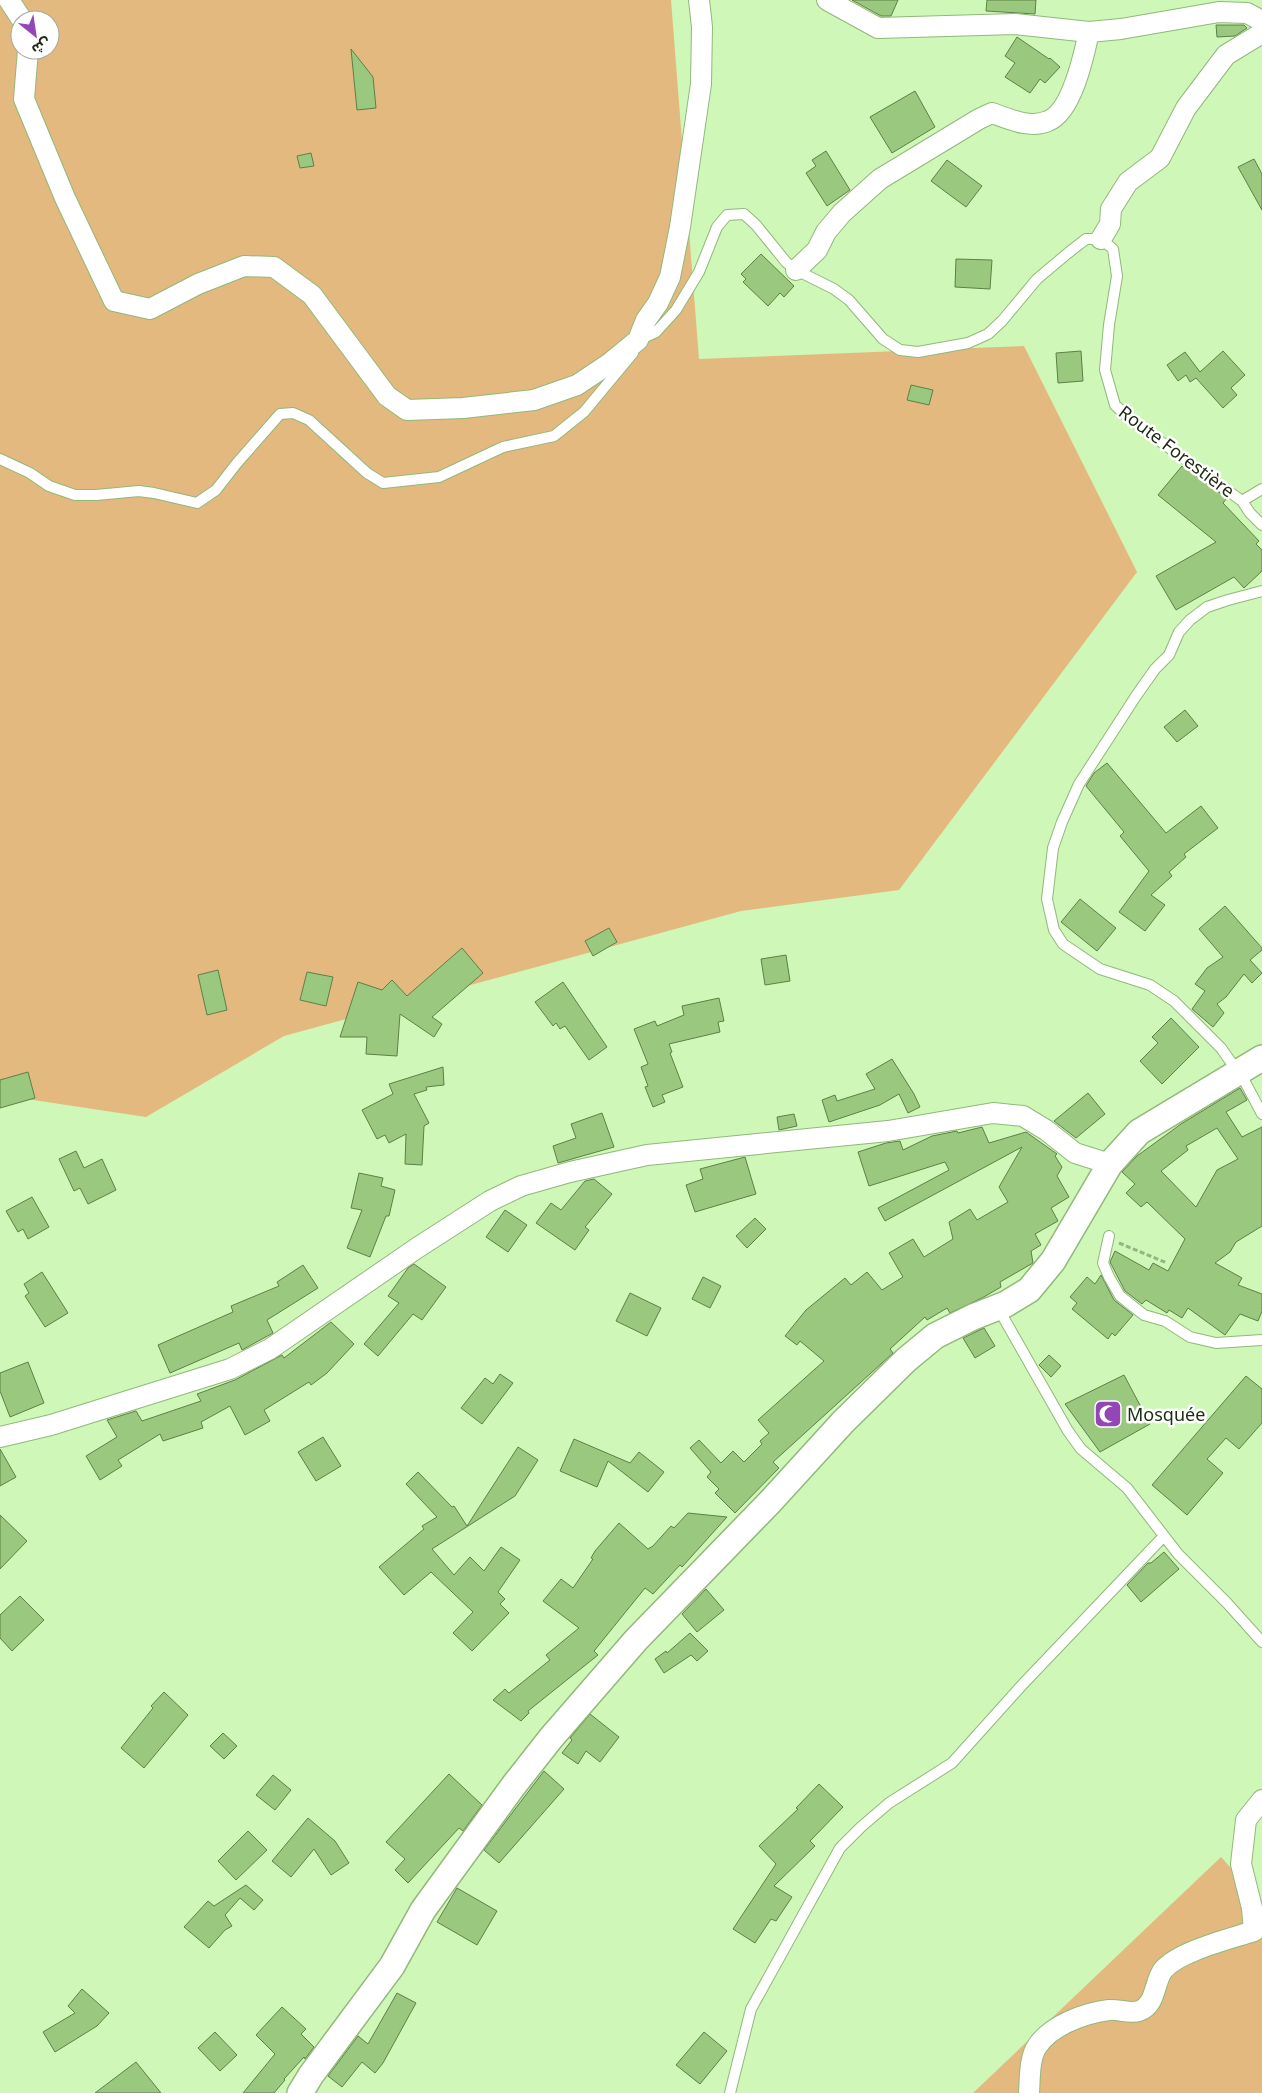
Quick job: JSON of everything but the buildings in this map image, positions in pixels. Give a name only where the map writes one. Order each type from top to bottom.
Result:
[{"type":"street","points":[[27,60],[24,99],[65,198],[114,301],[150,310],[198,284],[244,266],[274,267],[312,296],[387,396],[407,410],[463,408],[534,400],[576,385],[610,363],[638,340],[646,320],[658,303],[670,277],[680,227],[701,84],[702,27],[700,0]]},
{"type":"street","points":[[827,0],[878,28],[1014,24],[1089,32],[1121,29],[1219,12],[1246,13],[1262,20]]},
{"type":"street","points":[[796,270],[817,250],[826,232],[842,213],[880,179],[979,119],[992,113],[1031,124],[1049,121],[1059,113],[1067,101],[1083,60],[1089,32]]},
{"type":"street","points":[[1101,239],[1110,224],[1111,209],[1128,182],[1160,158],[1186,108],[1220,62],[1226,55],[1262,33]]},
{"type":"street","points":[[300,2093],[311,2075],[392,1966],[423,1910],[508,1793],[551,1738],[636,1640],[843,1422],[906,1360],[935,1336],[972,1317],[998,1308],[1029,1290],[1053,1261],[1110,1164],[1139,1132],[1262,1058]]},
{"type":"street","points":[[0,1437],[51,1425],[230,1369],[270,1349],[417,1248],[490,1201],[520,1186],[570,1172],[647,1155],[888,1131],[993,1113],[1023,1116],[1046,1130],[1075,1153],[1110,1164]]},
{"type":"street","points":[[1029,2093],[1031,2066],[1037,2046],[1047,2035],[1061,2026],[1086,2015],[1109,2010],[1138,2012],[1148,2006],[1163,1970],[1174,1962],[1199,1948],[1254,1931],[1252,1908],[1241,1864],[1246,1820],[1262,1800]]},
{"type":"lane","points":[[0,459],[30,473],[49,486],[75,495],[139,491],[197,503],[216,490],[280,414],[293,413],[310,420],[367,474],[382,483],[440,476],[503,447],[554,436],[584,412],[632,355],[638,340],[656,332],[676,310],[699,272],[717,227],[727,215],[744,214],[756,225],[786,262],[796,270],[834,289],[849,300],[883,338],[900,350],[918,352],[968,343],[988,334],[1002,321],[1018,300],[1043,274],[1086,239],[1101,239]]},
{"type":"lane","name":"Route Forestière","points":[[1101,239],[1113,249],[1117,276],[1109,325],[1105,370],[1115,405],[1131,420],[1242,501],[1250,513],[1262,525]]},
{"type":"lane","points":[[1242,501],[1262,489]]},
{"type":"lane","points":[[1262,591],[1207,607],[1190,620],[1179,632],[1169,654],[1136,696],[1079,784],[1053,848],[1048,891],[1049,915],[1054,930],[1063,944],[1100,969],[1150,985],[1174,1001],[1222,1048],[1236,1072],[1245,1082],[1262,1114]]},
{"type":"lane","points":[[1109,1236],[1103,1263],[1108,1277],[1120,1296],[1144,1315],[1165,1321],[1190,1337],[1216,1343],[1262,1340]]},
{"type":"lane","points":[[998,1308],[1072,1437],[1081,1449],[1127,1488],[1178,1554],[1227,1603],[1262,1642]]},
{"type":"lane","points":[[730,2093],[751,2009],[840,1848],[860,1826],[889,1803],[952,1763],[1023,1684],[1164,1536]]},
{"type":"path","points":[[1109,1236],[1125,1247],[1167,1263]]},
{"type":"shaded area","points":[[0,0],[671,0],[699,359],[1024,346],[1137,572],[899,890],[741,911],[284,1036],[146,1117],[0,1095]]},
{"type":"shaded area","points":[[1221,1857],[1262,1902],[1262,2093],[973,2093]]},
{"type":"place","name":"Mosquée","points":[[1108,1414]]}]
